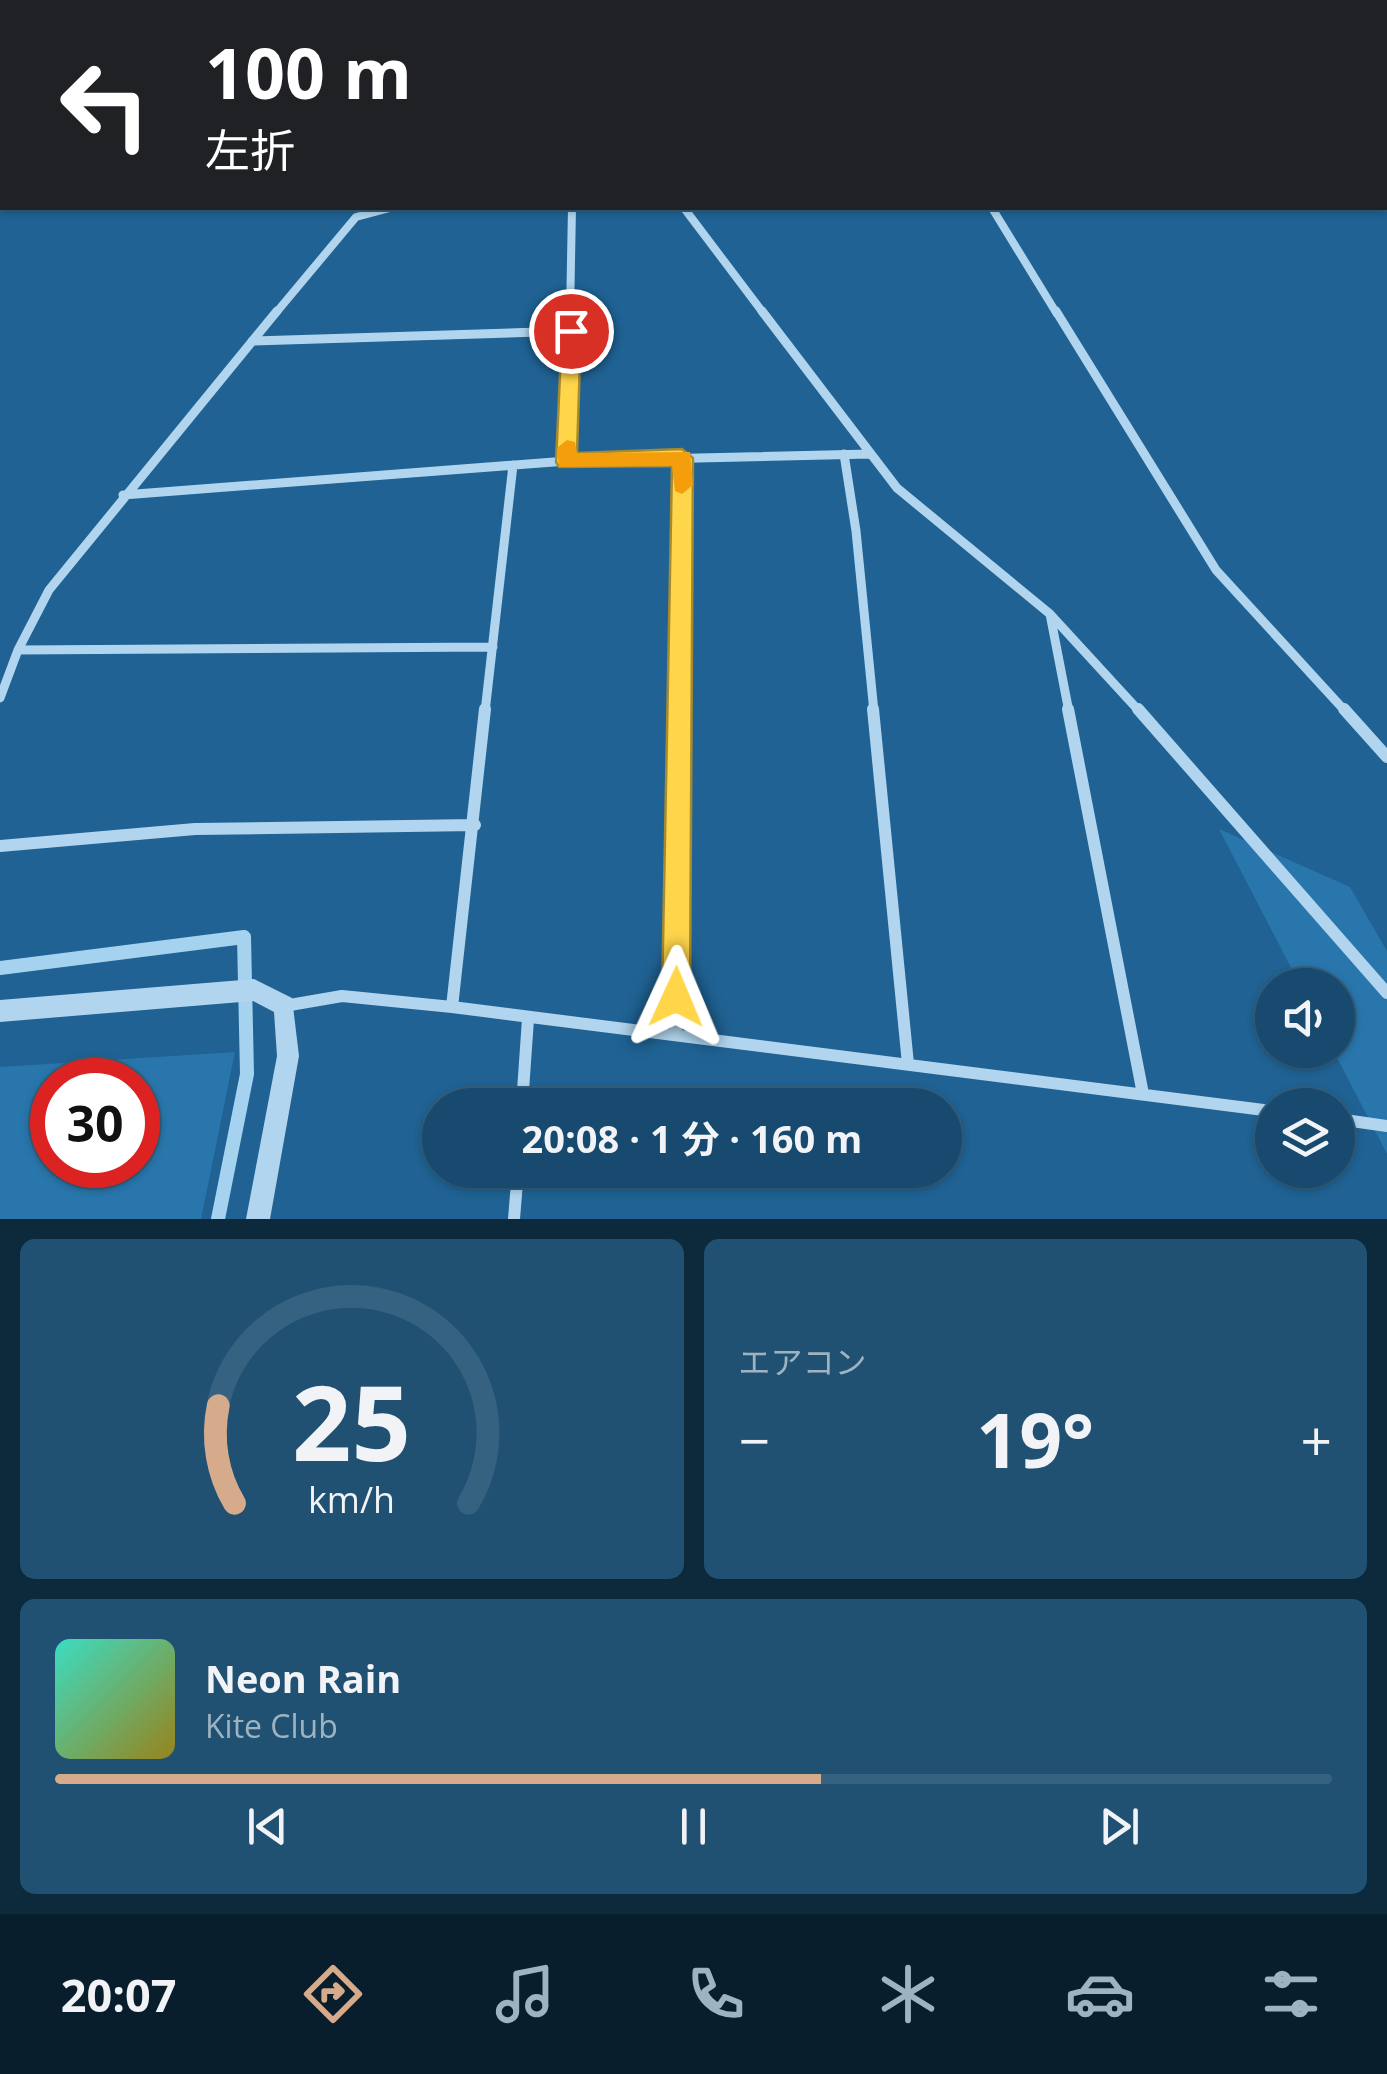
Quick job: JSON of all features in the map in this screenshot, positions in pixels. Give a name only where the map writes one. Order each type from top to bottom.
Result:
[{"type":"street","points":[[0,698],[18,650],[49,590],[122,495],[356,217],[382,210]]},
{"type":"street","points":[[567,462],[572,210]]},
{"type":"street","points":[[686,210],[897,488],[1050,614],[1387,993]]},
{"type":"street","points":[[993,210],[1216,570],[1387,757]]},
{"type":"street","points":[[252,341],[571,331]]},
{"type":"street","points":[[844,454],[856,531],[908,1064]]},
{"type":"street","points":[[122,495],[567,462],[870,454]]},
{"type":"street","points":[[676,1035],[682,458]]},
{"type":"street","points":[[452,1007],[514,465]]},
{"type":"street","points":[[1050,614],[1144,1094]]},
{"type":"street","points":[[18,650],[493,647]]},
{"type":"street","points":[[0,846],[195,829],[475,825]]},
{"type":"street","points":[[0,1011],[254,990],[284,1006],[342,996],[1255,1109]]},
{"type":"street","points":[[258,1219],[288,1056],[284,1006]]},
{"type":"street","points":[[523,1088],[528,1020]]},
{"type":"street","points":[[1355,1122],[1387,1126]]},
{"type":"street","points":[[514,1219],[517,1188]]},
{"type":"shaded area","points":[[1219,829],[1350,887],[1387,951],[1387,1154],[1342,1068],[1355,1068],[1355,968],[1291,968]]},
{"type":"shaded area","points":[[235,1052],[201,1219],[0,1219],[0,1067],[30,1065],[30,1188],[160,1188],[160,1058],[141,1058]]},
{"type":"waterway","points":[[0,968],[244,937],[247,1074],[218,1219]]},
{"type":"slow traffic","points":[[567,448],[567,462],[682,458],[682,485]]},
{"type":"route","points":[[571,331],[567,462],[682,458],[676,997]]}]
